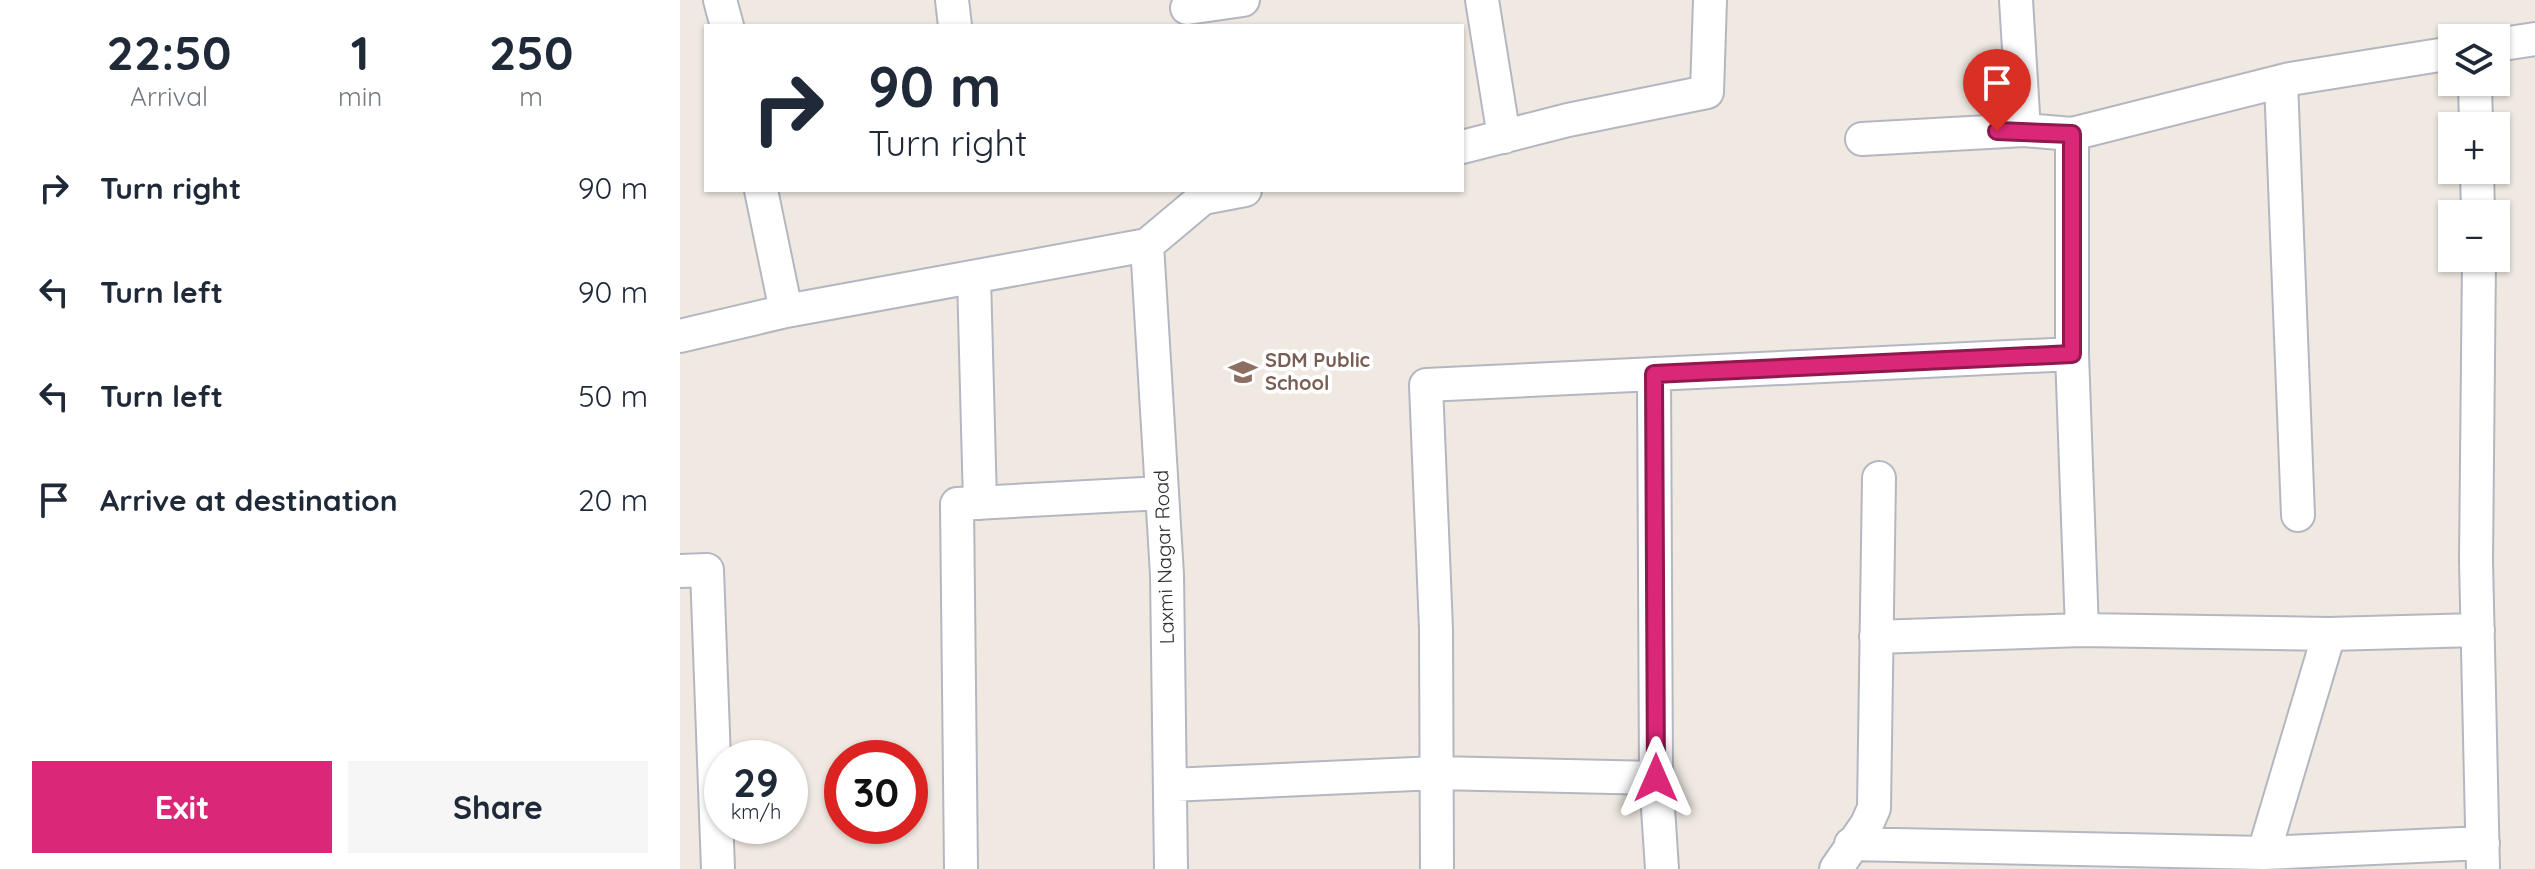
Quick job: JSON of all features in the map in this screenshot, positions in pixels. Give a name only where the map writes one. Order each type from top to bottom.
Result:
[{"type":"street","points":[[952,0],[955,24]]},
{"type":"street","points":[[1187,11],[1243,0]]},
{"type":"street","points":[[1482,0],[1504,137]]},
{"type":"street","points":[[1464,147],[1707,92],[1710,0]]},
{"type":"street","points":[[2016,0],[2024,130]]},
{"type":"street","points":[[2510,43],[2535,39]]},
{"type":"street","points":[[1862,139],[2024,130],[2072,134],[2281,82],[2438,55]]},
{"type":"street","points":[[2281,82],[2298,515]]},
{"type":"street","points":[[2072,134],[2072,354],[2082,630]]},
{"type":"street","points":[[761,192],[786,311]]},
{"type":"street","points":[[680,336],[786,311],[1147,245],[1203,194],[1224,192]]},
{"type":"street","name":"Laxmi Nagar Road","points":[[1147,245],[1162,493],[1171,869]]},
{"type":"street","points":[[1843,857],[2261,861],[2483,856],[2478,630],[2479,272]]},
{"type":"street","points":[[974,277],[980,503]]},
{"type":"street","points":[[1437,869],[1436,629],[1426,385],[2072,354]]},
{"type":"street","points":[[1654,374],[1656,778],[1662,869]]},
{"type":"street","points":[[1843,857],[1874,808],[1879,478]]},
{"type":"street","points":[[961,869],[957,504],[1162,493]]},
{"type":"street","points":[[680,571],[707,570],[718,869]]},
{"type":"street","points":[[1876,637],[2082,630],[2329,634],[2478,630]]},
{"type":"street","points":[[2261,861],[2329,634]]},
{"type":"street","points":[[1170,785],[1436,773],[1656,778]]},
{"type":"place","name":"SDM Public School","points":[[1243,372]]},
{"type":"route","points":[[1656,778],[1654,374],[2072,354],[2072,134],[1997,131]]}]
